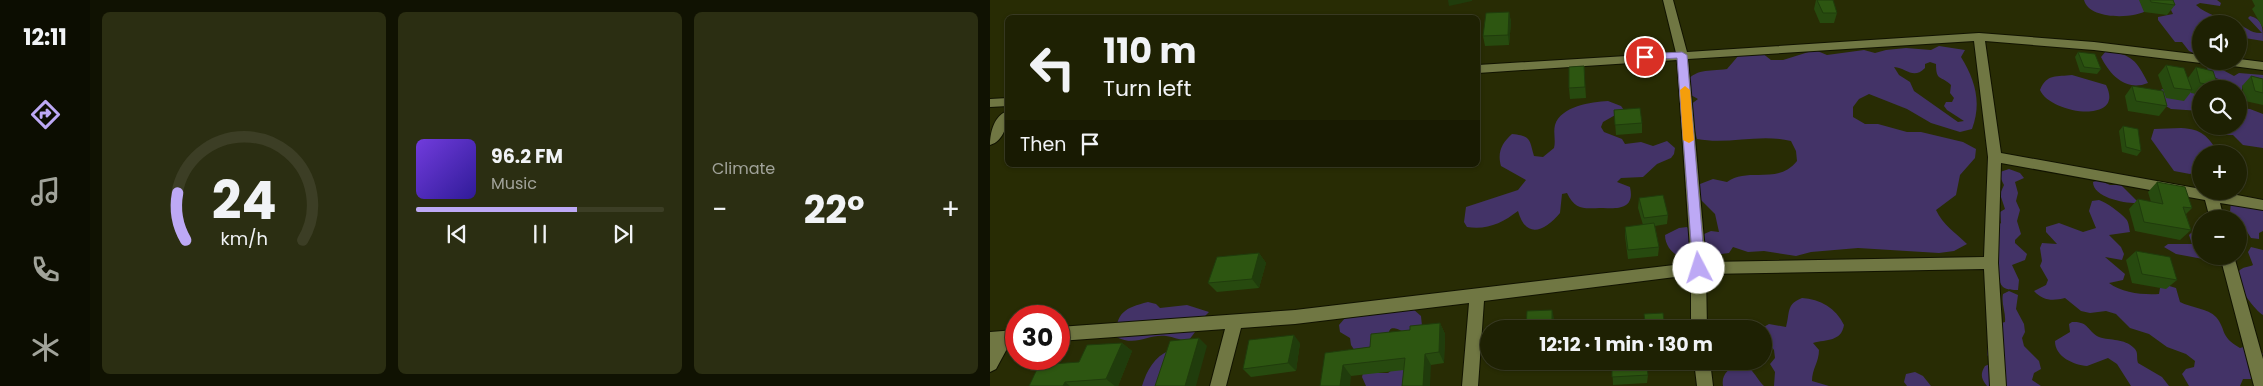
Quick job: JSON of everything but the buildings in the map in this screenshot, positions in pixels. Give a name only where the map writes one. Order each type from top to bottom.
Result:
[{"type":"street","points":[[1668,0],[1682,55],[1699,268],[1699,320]]},
{"type":"street","points":[[1979,38],[1995,158],[1990,262],[1998,386]]},
{"type":"street","points":[[1480,68],[1979,38],[2094,46],[2192,57]]},
{"type":"street","points":[[2247,64],[2263,66]]},
{"type":"street","points":[[990,103],[1005,102]]},
{"type":"street","points":[[990,140],[1005,119]]},
{"type":"street","points":[[1995,158],[2192,193]]},
{"type":"street","points":[[2234,200],[2263,205]]},
{"type":"street","points":[[1070,333],[1294,317],[1699,268],[1990,262]]},
{"type":"street","points":[[2229,265],[2262,386]]},
{"type":"street","points":[[1470,386],[1476,295]]},
{"type":"street","points":[[1218,386],[1235,321]]},
{"type":"street","points":[[990,364],[1003,338]]},
{"type":"street","points":[[1703,370],[1705,386]]},
{"type":"shaded area","points":[[2084,0],[2143,0],[2148,10],[2133,15],[2113,16],[2094,11],[2088,7]]},
{"type":"shaded area","points":[[2166,0],[2217,0],[2221,3],[2220,6],[2200,3],[2196,5],[2213,15],[2192,15],[2192,52],[2182,42],[2175,42],[2158,20],[2158,17],[2173,14]]},
{"type":"shaded area","points":[[2250,16],[2258,19],[2260,22],[2262,29],[2263,41],[2247,38],[2247,29],[2262,33],[2248,18]]},
{"type":"shaded area","points":[[1939,46],[1965,50],[1961,57],[1970,74],[1977,100],[1972,129],[1960,132],[1931,123],[1907,109],[1869,94],[1859,99],[1853,107],[1853,117],[1865,124],[1878,124],[1907,132],[1921,132],[1963,142],[1976,149],[1975,158],[1960,175],[1956,195],[1936,210],[1946,224],[1967,244],[1954,251],[1939,253],[1858,248],[1811,252],[1796,256],[1764,251],[1748,252],[1733,247],[1729,253],[1721,254],[1714,252],[1693,260],[1676,255],[1668,246],[1665,235],[1679,228],[1687,227],[1697,237],[1711,231],[1719,232],[1715,214],[1695,194],[1700,184],[1713,179],[1727,182],[1744,175],[1781,173],[1797,161],[1796,151],[1791,141],[1767,138],[1721,141],[1697,139],[1693,123],[1686,108],[1698,99],[1689,94],[1683,85],[1693,75],[1703,71],[1727,69],[1739,55],[1762,53],[1771,60],[1783,60],[1815,50],[1827,55],[1864,50],[1875,53],[1906,48],[1931,50]],"holes":[[[1930,62],[1936,64],[1938,76],[1951,85],[1950,93],[1954,98],[1952,102],[1946,102],[1944,106],[1964,121],[1958,122],[1914,91],[1910,82],[1899,75],[1894,67],[1917,73],[1925,68],[1925,64]]]},
{"type":"shaded area","points":[[2106,51],[2122,54],[2133,60],[2148,83],[2133,85],[2114,76],[2101,57]]},
{"type":"shaded area","points":[[2207,70],[2223,70],[2234,76],[2239,73],[2263,75],[2263,89],[2247,86],[2247,80],[2221,80],[2213,77]]},
{"type":"shaded area","points":[[2072,75],[2106,85],[2109,98],[2106,106],[2084,112],[2071,110],[2057,105],[2040,90],[2049,78]]},
{"type":"shaded area","points":[[2163,89],[2192,92],[2192,110],[2171,109],[2164,105],[2158,91]]},
{"type":"shaded area","points":[[1608,101],[1621,106],[1624,110],[1603,122],[1601,127],[1604,132],[1622,139],[1625,144],[1641,142],[1653,146],[1667,141],[1675,148],[1671,158],[1657,164],[1643,177],[1621,178],[1617,182],[1630,187],[1631,194],[1628,204],[1620,208],[1582,208],[1570,199],[1567,193],[1562,194],[1560,213],[1542,228],[1536,230],[1526,226],[1521,220],[1518,211],[1494,225],[1475,228],[1467,227],[1464,222],[1466,207],[1518,190],[1526,180],[1501,166],[1501,148],[1512,134],[1523,136],[1529,140],[1534,156],[1543,157],[1554,148],[1555,125],[1563,113],[1577,106]]},
{"type":"shaded area","points":[[2247,109],[2263,114],[2263,148],[2243,145],[2233,135],[2247,135]]},
{"type":"shaded area","points":[[2154,129],[2192,130],[2192,135],[2204,135],[2213,145],[2192,145],[2192,173],[2174,171],[2151,139]]},
{"type":"shaded area","points":[[2009,169],[2020,173],[2024,178],[2015,182],[2018,193],[2016,201],[2020,210],[2017,221],[2021,234],[2015,240],[2015,243],[2027,254],[2025,260],[2012,265],[2019,280],[2018,290],[2008,289],[2000,283],[1996,259],[1994,228],[2001,223],[2000,212],[2005,209],[2000,194],[2004,185],[2000,172]]},
{"type":"shaded area","points":[[2099,180],[2110,185],[2121,185],[2139,203],[2119,201],[2104,196],[2094,188],[2093,182]]},
{"type":"shaded area","points":[[2247,196],[2251,197],[2263,207],[2263,231],[2259,233],[2259,239],[2251,238],[2247,232],[2247,210],[2230,210],[2232,200],[2247,200]]},
{"type":"shaded area","points":[[2099,200],[2124,217],[2128,222],[2130,232],[2109,235],[2121,247],[2124,254],[2122,260],[2105,257],[2125,274],[2123,280],[2109,283],[2126,291],[2146,294],[2159,294],[2160,288],[2166,285],[2176,288],[2180,302],[2213,314],[2233,344],[2240,348],[2254,344],[2263,354],[2263,386],[2252,379],[2243,379],[2240,386],[2189,386],[2182,374],[2186,369],[2194,367],[2195,361],[2186,354],[2167,347],[2149,334],[2130,328],[2116,314],[2106,311],[2090,313],[2081,311],[2065,298],[2048,299],[2041,297],[2034,291],[2046,285],[2048,280],[2040,266],[2042,261],[2040,248],[2042,243],[2057,244],[2046,232],[2046,227],[2059,223],[2083,232],[2096,228],[2089,211],[2092,201]]},
{"type":"shaded area","points":[[2192,234],[2192,244],[2189,235]]},
{"type":"shaded area","points":[[2168,244],[2192,244],[2192,257],[2176,254],[2164,247]]},
{"type":"shaded area","points":[[2251,247],[2263,250],[2263,315],[2254,307],[2241,288],[2238,276],[2240,270],[2253,265],[2248,252]]},
{"type":"shaded area","points":[[2009,291],[2018,295],[2016,309],[2024,324],[2025,332],[2022,338],[2024,346],[2039,361],[2041,369],[2034,373],[2032,380],[2041,386],[1987,386],[1982,379],[1982,372],[1985,366],[1992,363],[1987,355],[1987,347],[1993,344],[1998,324],[2005,322],[2003,294]]},
{"type":"shaded area","points":[[1802,298],[1821,302],[1837,314],[1844,325],[1837,337],[1813,343],[1819,350],[1812,381],[1829,386],[1774,386],[1775,372],[1772,367],[1772,362],[1775,358],[1772,347],[1772,325],[1786,327],[1791,306]]},
{"type":"shaded area","points":[[1148,302],[1156,304],[1160,308],[1187,305],[1209,312],[1197,324],[1195,332],[1189,340],[1159,336],[1130,341],[1116,337],[1116,329],[1123,312],[1133,306]]},
{"type":"shaded area","points":[[1413,309],[1421,316],[1422,326],[1406,333],[1398,329],[1391,329],[1384,342],[1374,347],[1355,351],[1351,345],[1350,338],[1340,332],[1339,325],[1345,318]]},
{"type":"shaded area","points":[[2072,322],[2082,323],[2099,337],[2122,341],[2130,345],[2136,352],[2138,363],[2162,377],[2169,386],[2131,386],[2117,364],[2108,358],[2087,366],[2066,359],[2058,352],[2055,341],[2070,332],[2069,324]]},
{"type":"shaded area","points":[[1170,350],[1164,386],[1142,386],[1152,365],[1160,356]]},
{"type":"shaded area","points":[[1396,367],[1405,368],[1409,386],[1366,386],[1362,377],[1364,369],[1373,368],[1379,373],[1388,373]]},
{"type":"shaded area","points":[[1729,370],[1751,370],[1764,386],[1723,386],[1724,375]]},
{"type":"shaded area","points":[[1915,372],[1923,376],[1931,386],[1907,386],[1904,382],[1906,374]]},
{"type":"slow traffic","points":[[1685,90],[1689,140]]},
{"type":"route","points":[[1645,57],[1682,55],[1699,268]]}]
